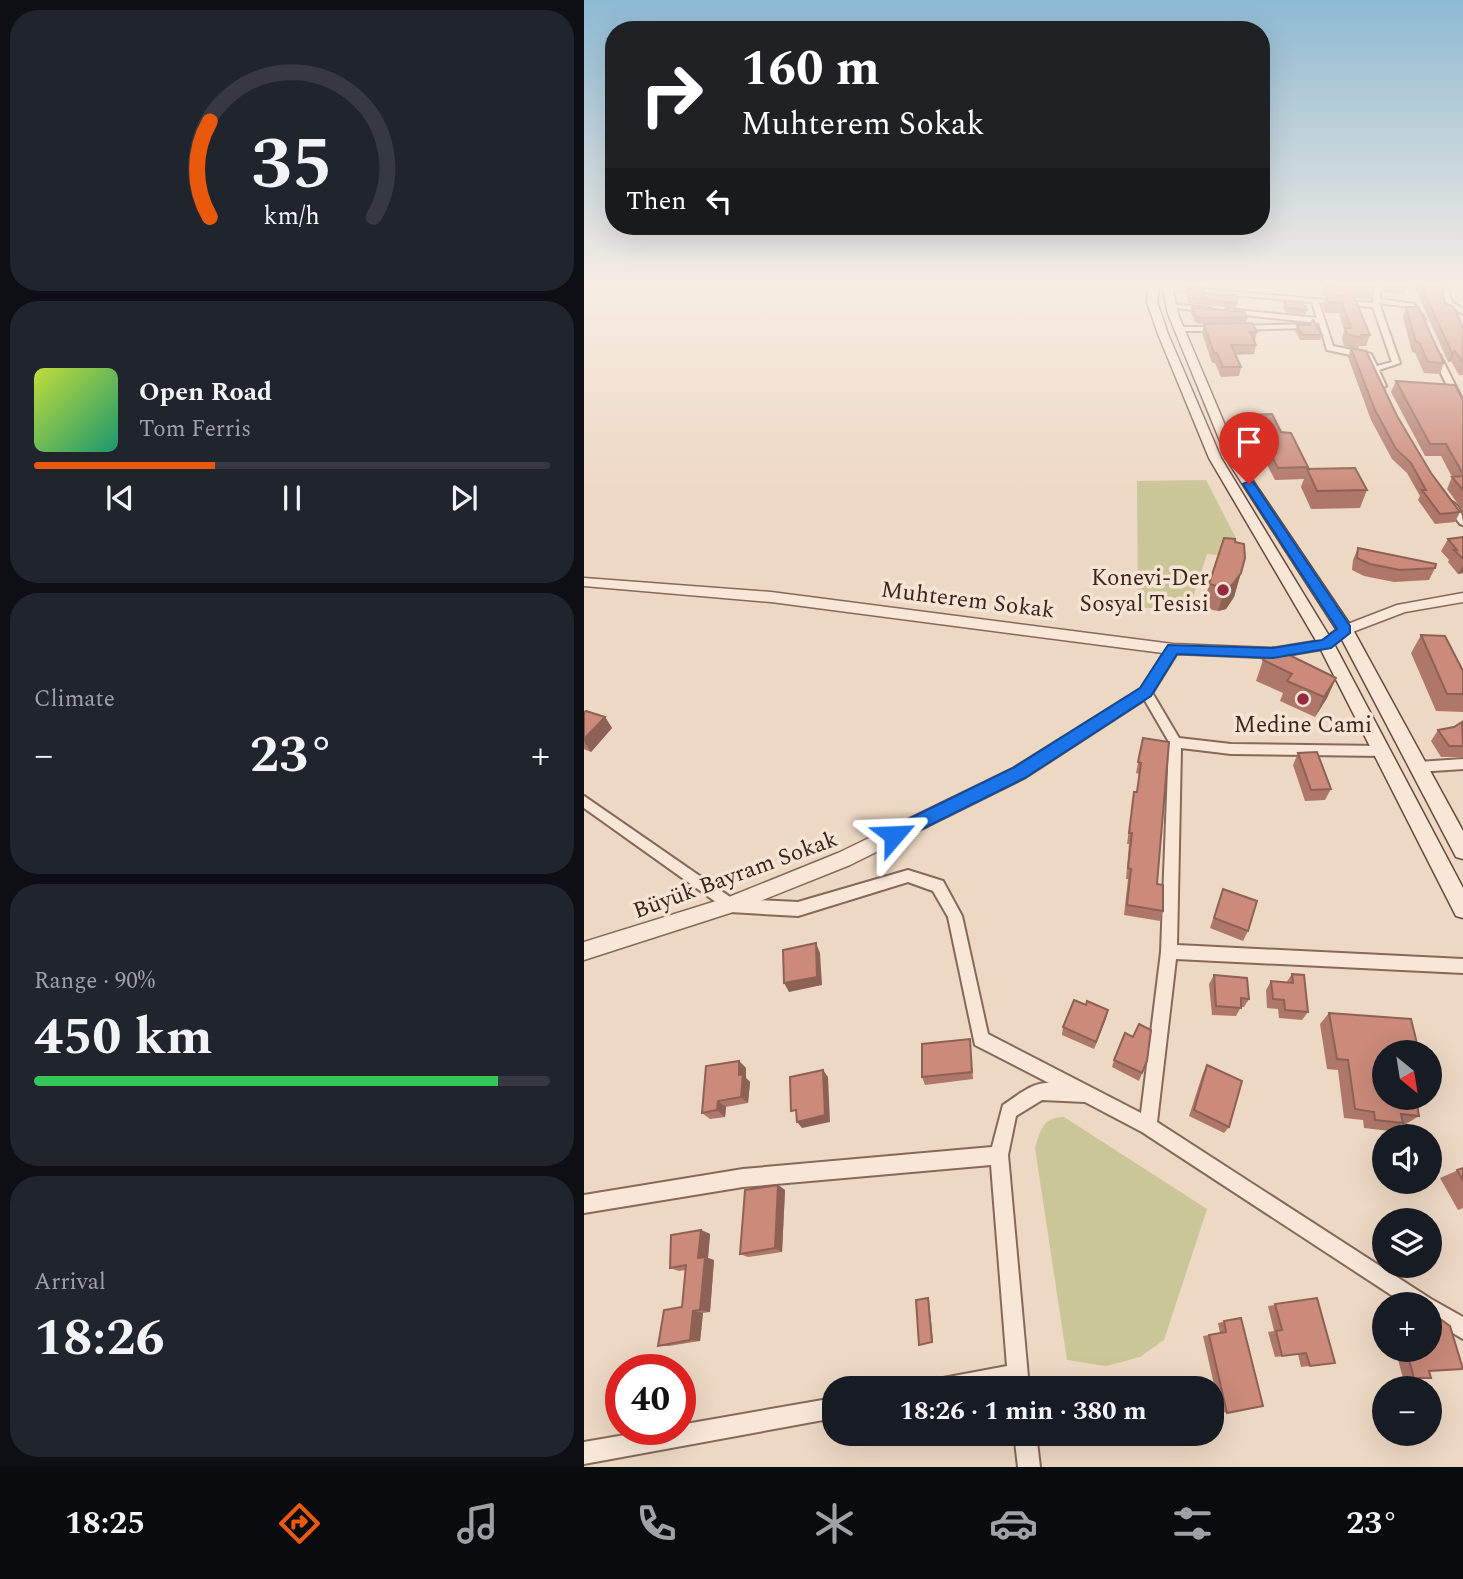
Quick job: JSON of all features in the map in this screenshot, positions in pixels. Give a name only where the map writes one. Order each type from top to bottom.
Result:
[{"type":"main road","points":[[1172,354],[1215,458],[1326,644],[1462,909]]},
{"type":"main road","points":[[1189,354],[1235,463],[1345,630],[1462,851]]},
{"type":"street","points":[[1361,354],[1368,356],[1384,391]]},
{"type":"street","points":[[1375,369],[1395,363],[1392,354]]},
{"type":"street","points":[[1437,354],[1462,410]]},
{"type":"street","points":[[1441,492],[1462,522]]},
{"type":"street","name":"Muhterem Sokak","points":[[584,582],[771,597],[1173,649],[1273,653],[1326,644],[1345,630],[1402,608],[1462,597]]},
{"type":"street","name":"Büyük Bayram Sokak","points":[[584,951],[730,905],[844,859],[1019,773],[1146,692],[1173,649]]},
{"type":"street","points":[[1146,692],[1175,743],[1169,952],[1148,1126]]},
{"type":"street","points":[[1175,743],[1231,749],[1381,751]]},
{"type":"street","points":[[1418,767],[1462,764]]},
{"type":"street","points":[[584,801],[730,905],[798,909],[908,876],[938,886],[955,916],[981,1039],[1148,1126],[1404,1292]]},
{"type":"street","points":[[1169,952],[1462,966]]},
{"type":"street","points":[[1018,1376],[999,1155],[1009,1111],[1040,1091],[1090,1096]]},
{"type":"street","points":[[584,1204],[743,1178],[999,1155]]},
{"type":"street","points":[[1442,1316],[1462,1329]]},
{"type":"street","points":[[584,1453],[822,1410]]},
{"type":"street","points":[[1027,1446],[1029,1467]]},
{"type":"shaded area","points":[[1206,480],[1240,546],[1227,546],[1217,555],[1207,554],[1192,601],[1185,608],[1138,608],[1137,481]]},
{"type":"shaded area","points":[[1064,1117],[1207,1209],[1164,1340],[1140,1357],[1106,1366],[1067,1360],[1035,1148],[1044,1125],[1051,1119]]},
{"type":"building","points":[[1218,354],[1235,354],[1241,367],[1223,367]]},
{"type":"building","points":[[1354,354],[1368,354],[1397,416],[1431,473],[1460,512],[1440,514],[1422,490],[1426,490],[1411,463],[1396,449],[1375,410]]},
{"type":"building","points":[[1425,354],[1440,354],[1444,363],[1428,362]]},
{"type":"building","points":[[1396,381],[1455,385],[1463,400],[1463,474],[1446,444],[1430,444]]},
{"type":"building","points":[[1272,414],[1281,432],[1291,433],[1308,467],[1278,468],[1250,415]]},
{"type":"building","points":[[1355,468],[1367,490],[1317,491],[1307,469]]},
{"type":"building","points":[[1463,476],[1463,490],[1452,477]]},
{"type":"building","points":[[1463,537],[1463,559],[1448,539]]},
{"type":"building","points":[[1224,538],[1235,539],[1235,542],[1244,544],[1245,558],[1241,573],[1232,585],[1225,588],[1209,584]]},
{"type":"building","points":[[1358,548],[1436,564],[1435,568],[1400,570],[1370,564],[1357,558]]},
{"type":"building","points":[[1421,635],[1445,636],[1463,671],[1463,694],[1447,694]]},
{"type":"building","points":[[1273,647],[1336,678],[1324,697],[1287,681],[1292,674],[1263,660]]},
{"type":"building","points":[[584,712],[605,717],[584,739]]},
{"type":"building","points":[[1462,722],[1463,746],[1449,746],[1438,730],[1454,727]]},
{"type":"building","points":[[1143,738],[1169,742],[1157,884],[1163,885],[1163,911],[1127,905],[1132,833],[1129,833]]},
{"type":"building","points":[[1317,752],[1331,789],[1311,790],[1298,753]]},
{"type":"building","points":[[1223,889],[1257,901],[1248,931],[1214,918]]},
{"type":"building","points":[[816,943],[817,977],[784,983],[783,950]]},
{"type":"building","points":[[1292,974],[1304,975],[1308,1012],[1285,1010],[1284,1000],[1273,999],[1271,981],[1293,983]]},
{"type":"building","points":[[1214,975],[1247,978],[1249,999],[1241,998],[1241,1008],[1216,1006]]},
{"type":"building","points":[[1074,1000],[1086,1005],[1087,1001],[1108,1010],[1096,1042],[1063,1027]]},
{"type":"building","points":[[1329,1013],[1411,1019],[1416,1040],[1372,1040],[1372,1110],[1418,1110],[1419,1116],[1401,1114],[1403,1123],[1375,1120],[1374,1112],[1355,1109],[1348,1060],[1337,1059]]},
{"type":"building","points":[[1139,1024],[1151,1030],[1147,1061],[1142,1073],[1114,1060],[1125,1033],[1133,1037]]},
{"type":"building","points":[[970,1039],[972,1072],[922,1077],[922,1044]]},
{"type":"building","points":[[739,1061],[739,1075],[743,1074],[741,1097],[718,1101],[717,1110],[702,1113],[706,1066]]},
{"type":"building","points":[[1207,1065],[1242,1081],[1229,1127],[1194,1110]]},
{"type":"building","points":[[823,1070],[825,1115],[797,1122],[796,1110],[791,1111],[790,1077]]},
{"type":"building","points":[[1463,1168],[1463,1180],[1457,1170]]},
{"type":"building","points":[[778,1185],[775,1248],[740,1254],[745,1190]]},
{"type":"building","points":[[701,1230],[698,1258],[705,1257],[700,1310],[693,1311],[690,1340],[658,1346],[664,1310],[682,1307],[686,1265],[670,1268],[671,1235]]},
{"type":"building","points":[[928,1298],[932,1342],[919,1345],[916,1300]]},
{"type":"building","points":[[1317,1298],[1335,1363],[1310,1366],[1306,1353],[1282,1356],[1276,1331],[1282,1330],[1275,1304]]},
{"type":"building","points":[[1241,1318],[1263,1406],[1227,1413],[1224,1376],[1218,1376],[1209,1335],[1226,1332],[1224,1321]]},
{"type":"building","points":[[1442,1320],[1450,1326],[1463,1369],[1429,1371],[1430,1376],[1413,1376],[1410,1362],[1442,1362]]},
{"type":"place","name":"Konevi-Der Sosyal Tesisi","points":[[1223,590]]},
{"type":"place","name":"Medine Cami","points":[[1303,699]]},
{"type":"route","points":[[894,835],[1019,773],[1146,692],[1173,649],[1273,653],[1326,644],[1345,630],[1249,484]]}]
